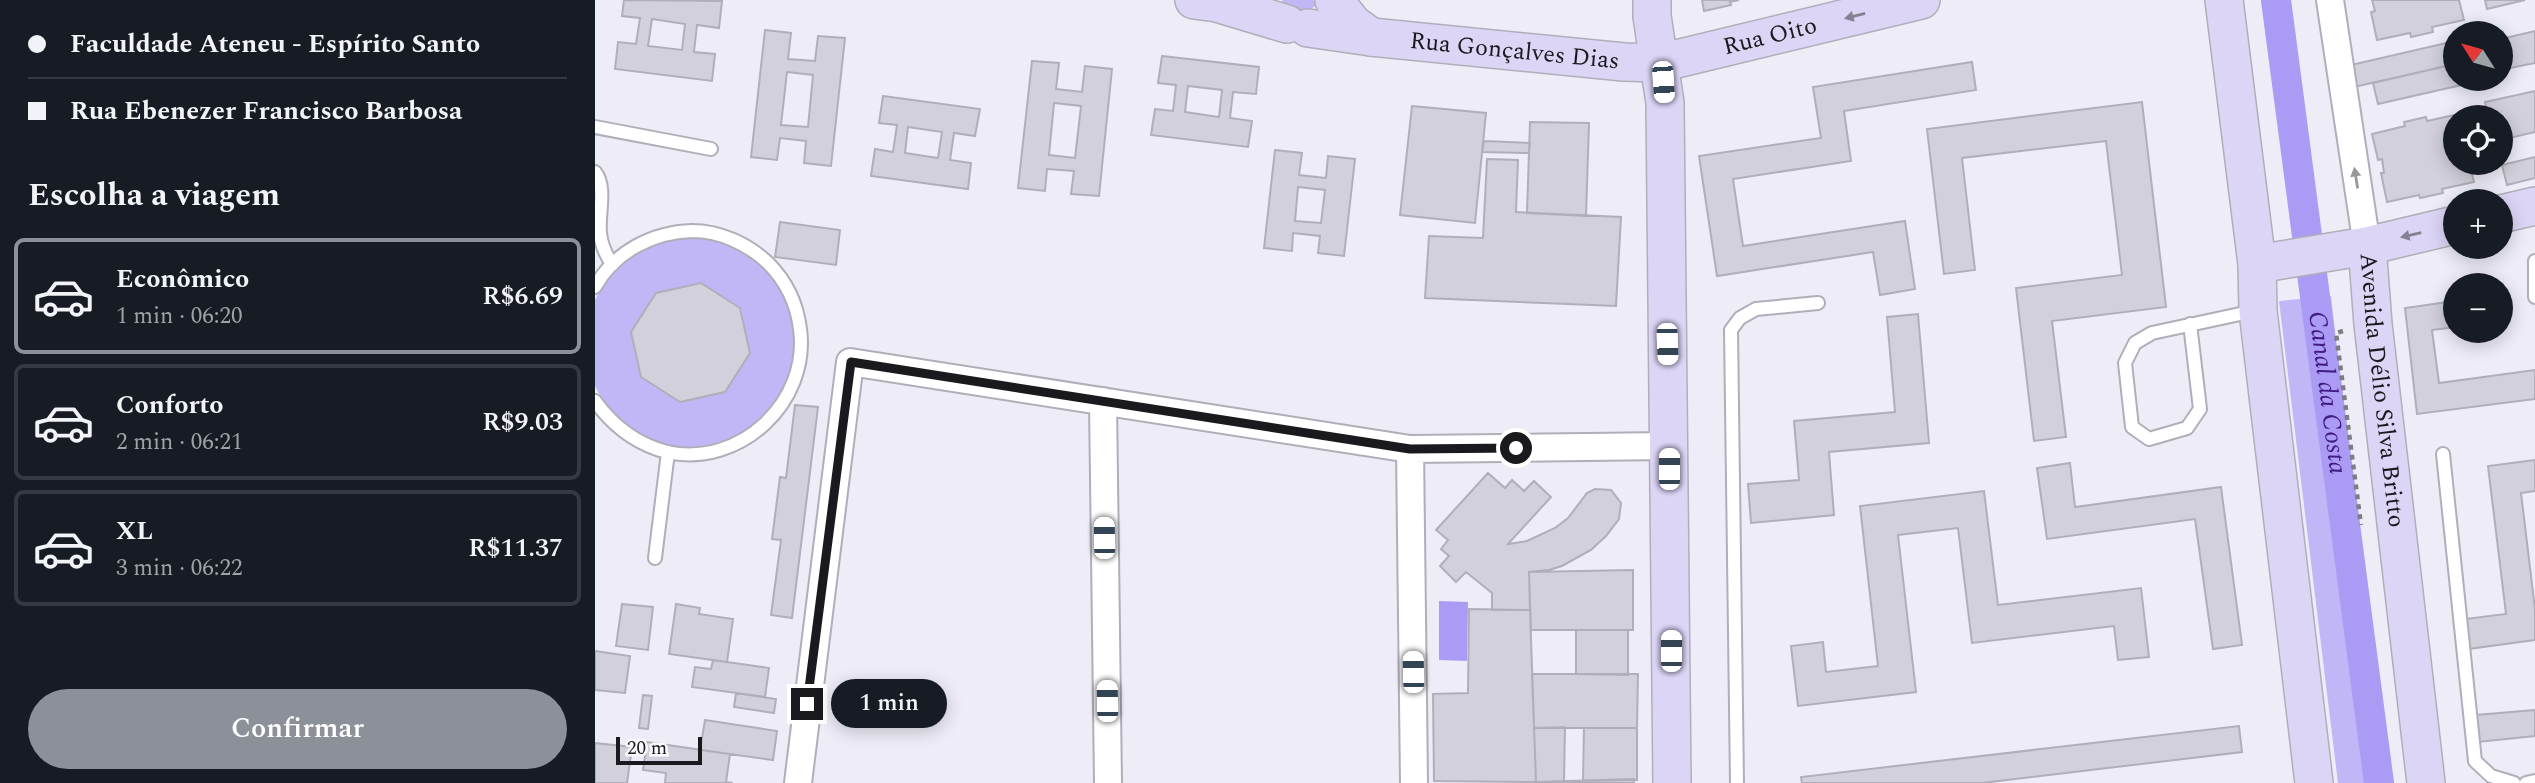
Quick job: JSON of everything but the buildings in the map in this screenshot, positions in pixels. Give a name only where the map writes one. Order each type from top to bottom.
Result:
[{"type":"street","points":[[1289,17],[1318,24],[1326,18],[1333,0],[1353,24],[1371,37]]},
{"type":"street","points":[[1652,0],[1665,103],[1672,783]]},
{"type":"street","name":"Rua Oito","points":[[1660,63],[1921,0]]},
{"type":"street","points":[[2224,0],[2272,261],[2258,311],[2314,783]]},
{"type":"street","name":"Avenida Délio Silva Britto","points":[[2330,0],[2350,249],[2372,324],[2426,783]]},
{"type":"street","name":"Rua Gonçalves Dias","points":[[1218,1],[1371,37],[1624,62],[1660,63]]},
{"type":"street","points":[[2513,212],[2535,206]]},
{"type":"street","points":[[2272,261],[2350,249],[2443,228]]},
{"type":"street","points":[[797,783],[851,362],[1410,449],[1669,446]]},
{"type":"street","points":[[1103,401],[1108,783]]},
{"type":"street","points":[[1410,449],[1415,783]]},
{"type":"lane","points":[[595,127],[711,149]]},
{"type":"lane","points":[[595,172],[601,183],[602,244],[612,265]]},
{"type":"lane","points":[[595,287],[626,252],[659,236],[677,232],[713,233],[747,247],[775,270],[794,302],[801,337],[799,365],[791,391],[769,421],[740,442],[722,449],[695,454],[668,452],[633,439],[619,428],[595,401]]},
{"type":"lane","points":[[2535,261],[2535,297]]},
{"type":"lane","points":[[1737,783],[1731,330],[1740,318],[1756,309],[1818,303]]},
{"type":"lane","points":[[2190,324],[2200,410],[2187,428],[2149,439],[2132,427],[2125,363],[2135,343],[2151,333],[2190,324],[2258,311]]},
{"type":"lane","points":[[655,558],[668,452]]},
{"type":"lane","points":[[2443,454],[2473,751],[2475,761],[2482,769],[2506,782]]},
{"type":"lane","points":[[2526,783],[2535,782]]},
{"type":"shaded area","points":[[1282,0],[1317,0],[1315,6],[1305,14],[1283,4]]},
{"type":"shaded area","points":[[695,238],[719,242],[751,257],[776,283],[795,327],[793,369],[774,405],[743,432],[705,446],[664,446],[626,427],[595,386],[595,300],[605,282],[629,258],[661,242]],"holes":[[[701,283],[740,308],[750,353],[680,402],[641,377],[631,332],[656,293]]]},
{"type":"shaded area","points":[[2331,296],[2386,783],[2338,783],[2279,301]]},
{"type":"shaded area","points":[[1439,601],[1468,602],[1467,661],[1439,660]]},
{"type":"waterway","name":"Canal da Costa","points":[[2276,0],[2379,783]]},
{"type":"route","points":[[807,704],[851,362],[1410,449],[1516,448]]}]
